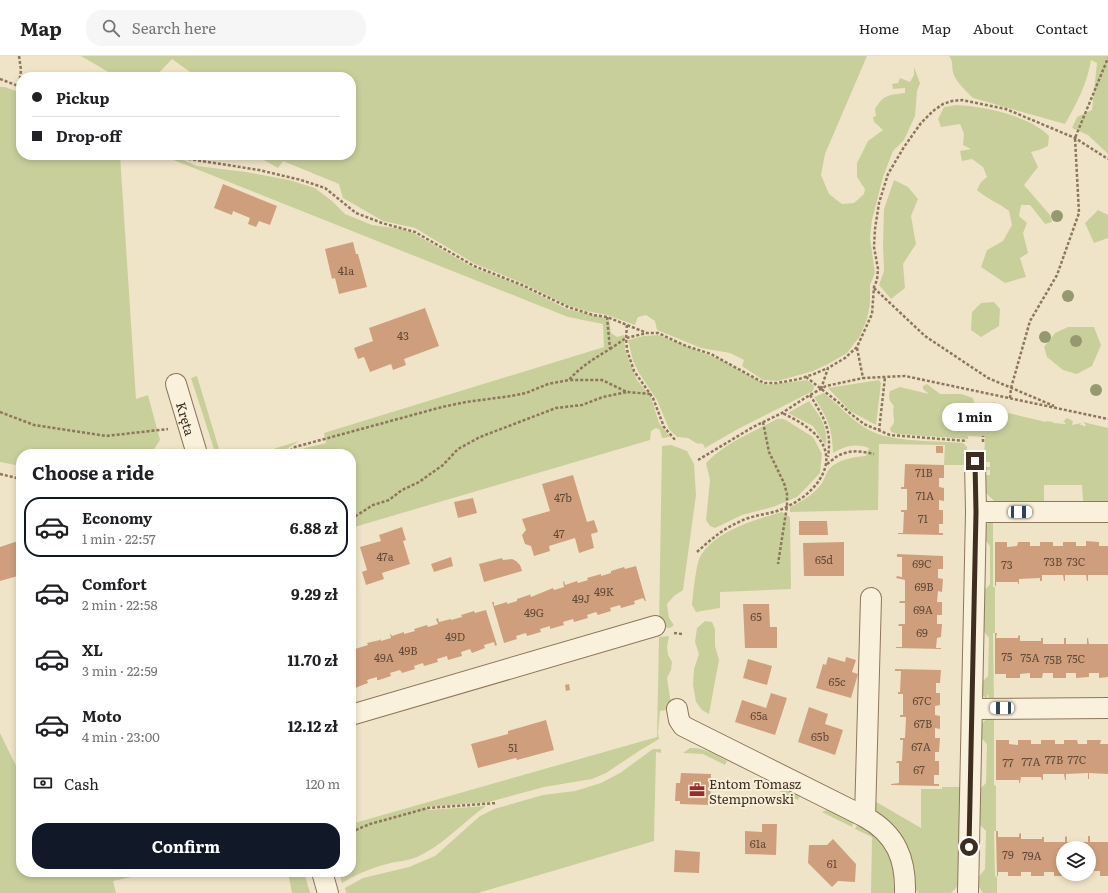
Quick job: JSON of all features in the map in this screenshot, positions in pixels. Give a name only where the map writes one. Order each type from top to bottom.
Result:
[{"type":"street","name":"Kręta","points":[[176,384],[196,449]]},
{"type":"street","points":[[968,893],[976,512],[975,461]]},
{"type":"street","points":[[976,512],[1108,512]]},
{"type":"street","points":[[866,817],[872,598]]},
{"type":"street","points":[[356,714],[655,626]]},
{"type":"street","points":[[677,708],[679,720],[683,726],[866,817],[884,830],[895,843],[903,867],[905,893]]},
{"type":"street","points":[[972,709],[1108,708]]},
{"type":"street","points":[[323,877],[328,893]]},
{"type":"path","points":[[19,56],[22,72]]},
{"type":"path","points":[[1010,398],[1011,388],[1030,321],[1057,275],[1079,213],[1075,138],[1108,58]]},
{"type":"path","points":[[0,79],[16,85]]},
{"type":"path","points":[[568,380],[575,372],[586,364],[626,338],[647,333],[658,333],[686,346],[711,354],[764,383],[806,377],[828,368],[845,358],[857,347],[872,314],[874,287],[877,280],[878,268],[874,248],[875,229],[879,203],[888,174],[904,147],[921,123],[933,111],[943,104],[962,100],[1006,109],[1075,138],[1108,159]]},
{"type":"path","points":[[195,160],[259,170],[301,180],[325,188],[356,213],[382,224],[415,232],[474,266],[522,285],[568,307],[593,315],[607,317],[647,333]]},
{"type":"path","points":[[874,287],[925,336],[988,378],[1060,409]]},
{"type":"path","points":[[607,317],[610,349]]},
{"type":"path","points":[[627,325],[627,350],[634,371],[651,394],[658,407],[664,427],[676,441]]},
{"type":"path","points":[[857,347],[863,378]]},
{"type":"path","points":[[821,389],[828,368]]},
{"type":"path","points":[[698,460],[753,427],[782,413],[826,386],[863,378],[905,376],[1108,419]]},
{"type":"path","points":[[806,377],[864,424],[879,431],[890,435],[970,441]]},
{"type":"path","points":[[879,431],[885,377]]},
{"type":"path","points":[[292,449],[295,447],[442,407],[526,393],[548,384],[568,380],[602,380],[627,392]]},
{"type":"path","points":[[356,516],[373,505],[389,500],[402,490],[419,482],[443,465],[458,449],[480,437],[556,408],[582,405],[603,397],[627,392],[651,394]]},
{"type":"path","points":[[697,552],[721,532],[740,521],[775,512],[787,506],[809,492],[820,481],[824,475],[827,465],[830,444],[829,434],[820,411],[810,395]]},
{"type":"path","points":[[0,412],[34,425],[106,436],[190,427]]},
{"type":"path","points":[[782,413],[814,433],[826,454],[827,465]]},
{"type":"path","points":[[763,422],[769,452],[784,483],[787,494],[787,506],[778,564]]},
{"type":"path","points":[[827,465],[837,456],[850,451],[860,451],[874,454]]},
{"type":"path","points":[[0,474],[16,478]]},
{"type":"path","points":[[356,830],[370,824],[428,808],[497,803]]},
{"type":"green space","points":[[81,56],[867,56],[825,154],[821,175],[829,194],[842,204],[854,203],[864,194],[865,189],[857,177],[857,163],[868,141],[883,130],[874,122],[873,117],[876,116],[875,109],[881,100],[887,96],[905,93],[905,88],[893,89],[892,84],[898,83],[900,78],[910,82],[914,75],[914,67],[920,83],[917,91],[915,116],[904,140],[893,151],[883,177],[872,220],[870,238],[875,273],[870,285],[870,304],[867,319],[860,336],[847,353],[828,364],[813,371],[778,381],[763,380],[742,366],[744,360],[730,353],[701,348],[657,330],[655,321],[646,315],[638,317],[635,325],[607,315],[586,311],[567,305],[520,282],[475,264],[415,228],[383,221],[343,198],[339,184],[283,161],[278,168],[264,160],[356,160],[356,72],[190,72],[172,59],[160,72],[108,72]]},
{"type":"green space","points":[[949,56],[1108,56],[1108,154],[1088,135],[1072,128],[1077,117],[1092,110],[1097,63],[1091,60],[1081,93],[1065,124],[973,98],[956,79]]},
{"type":"green space","points":[[0,87],[5,87],[16,91],[16,160],[120,160],[136,399],[148,395],[160,440],[154,449],[16,449],[16,465],[0,462]]},
{"type":"green space","points":[[956,105],[979,107],[1006,113],[1030,123],[1041,129],[1049,136],[1048,146],[1031,152],[1038,167],[1024,185],[1050,215],[1052,222],[1045,224],[1030,205],[1021,205],[1019,216],[1027,223],[1023,233],[1028,253],[1020,258],[1026,277],[1005,283],[981,267],[987,250],[1003,241],[1012,225],[1009,211],[977,190],[981,182],[987,177],[983,167],[972,159],[962,161],[960,151],[971,149],[963,145],[964,134],[960,124],[941,127],[938,119],[944,107]]},
{"type":"green space","points":[[174,160],[183,160],[197,166],[246,172],[289,180],[315,188],[332,201],[345,214],[372,225],[401,229],[413,233],[474,268],[519,285],[567,309],[609,319],[611,333],[617,337],[624,335],[625,349],[637,380],[651,397],[659,423],[670,437],[662,438],[660,430],[656,428],[651,431],[650,440],[356,527],[356,449],[303,449],[326,443],[324,433],[604,347],[603,324],[568,317]]},
{"type":"green space","points":[[894,180],[908,187],[918,199],[911,216],[916,244],[903,264],[905,288],[891,299],[879,285],[884,271],[884,209]]},
{"type":"green space","points":[[1098,210],[1108,215],[1108,238],[1094,243],[1085,223]]},
{"type":"green space","points":[[994,302],[1000,309],[999,326],[981,337],[971,330],[972,312],[981,303]]},
{"type":"green space","points":[[1068,327],[1094,327],[1101,345],[1092,366],[1077,374],[1063,370],[1047,357],[1044,347],[1055,333]]},
{"type":"green space","points":[[658,335],[721,360],[766,385],[807,380],[814,386],[813,391],[738,429],[705,448],[703,444],[696,443],[688,438],[677,437],[669,429],[657,400],[633,361],[628,340],[644,336]]},
{"type":"green space","points":[[197,376],[219,449],[214,449],[191,378]]},
{"type":"green space","points":[[879,380],[881,383],[876,425],[850,411],[828,388]]},
{"type":"green space","points":[[927,384],[940,394],[961,394],[973,398],[974,403],[990,407],[994,402],[1000,405],[995,405],[995,408],[1008,413],[1046,422],[1053,422],[1055,424],[1065,424],[1066,423],[1063,422],[1067,418],[1073,421],[1072,425],[1081,423],[1080,425],[1083,425],[1084,427],[1086,425],[1083,422],[1108,428],[1108,501],[1083,501],[1082,485],[1044,485],[1044,501],[994,501],[986,493],[984,475],[990,475],[990,470],[984,470],[984,467],[990,467],[990,462],[984,462],[985,437],[968,436],[968,439],[898,434],[891,432],[890,428],[894,423],[894,406],[889,399],[890,391],[900,387],[929,394],[923,389],[923,386]]},
{"type":"green space","points":[[824,393],[857,422],[878,434],[901,439],[963,443],[967,447],[966,465],[944,465],[945,445],[879,444],[878,510],[790,512],[790,507],[808,497],[819,487],[829,469],[846,459],[866,456],[869,448],[850,446],[833,453],[832,436],[828,424],[823,411],[814,397]]},
{"type":"green space","points":[[809,401],[820,417],[826,432],[826,446],[813,426],[788,413]]},
{"type":"green space","points":[[777,419],[784,419],[813,437],[822,454],[820,473],[797,497],[773,507],[742,515],[715,528],[710,526],[706,520],[710,480],[706,463],[730,444]]},
{"type":"green space","points":[[299,441],[287,449],[273,449]]},
{"type":"green space","points":[[671,445],[687,451],[694,464],[696,495],[683,590],[674,596],[667,604],[669,618],[674,625],[670,628],[659,627],[662,446]]},
{"type":"green space","points":[[782,512],[790,517],[791,589],[720,592],[720,608],[696,612],[692,605],[696,573],[700,557],[706,548],[725,533],[736,527]]},
{"type":"green space","points":[[993,519],[993,587],[995,587],[995,633],[993,633],[994,700],[989,700],[988,694],[987,699],[982,694],[980,686],[980,684],[988,676],[989,638],[981,628],[982,593],[990,584],[990,546],[983,537],[987,525]]},
{"type":"green space","points":[[705,621],[712,622],[715,629],[715,646],[719,660],[709,714],[702,710],[696,702],[693,685],[694,669],[699,654],[695,642],[697,628]]},
{"type":"green space","points":[[669,636],[667,647],[668,655],[672,662],[671,670],[667,678],[671,704],[666,710],[660,711],[658,733],[659,739],[606,773],[592,779],[544,787],[489,802],[426,807],[428,810],[486,806],[445,840],[427,852],[414,858],[370,869],[356,876],[356,823],[657,737],[659,637]]},
{"type":"green space","points":[[990,718],[994,718],[996,831],[994,831],[997,893],[983,893],[979,887],[977,879],[985,869],[986,831],[978,823],[978,791],[986,783],[987,744],[979,736],[982,725]]},
{"type":"green space","points":[[0,733],[16,766],[16,877],[132,877],[113,881],[116,893],[0,893]]},
{"type":"green space","points":[[690,748],[705,750],[727,761],[725,765],[703,754],[683,753]]},
{"type":"green space","points":[[653,749],[661,749],[661,753],[656,752],[654,841],[478,893],[346,893],[345,888],[363,878],[409,867],[435,856],[480,816],[494,809],[543,795],[575,791],[601,783],[620,773]]},
{"type":"green space","points":[[768,780],[800,796],[798,800],[762,783]]},
{"type":"green space","points":[[942,787],[961,787],[959,882],[957,887],[951,893],[918,893],[914,884],[909,850],[901,834],[895,827],[873,810],[873,800],[921,828],[921,789],[942,789]]},
{"type":"green space","points":[[829,809],[854,821],[852,827],[822,812]]},
{"type":"green space","points":[[858,823],[878,837],[889,852],[894,869],[896,893],[871,893],[872,837],[855,829]]},
{"type":"green space","points":[[289,877],[305,877],[310,893],[292,893]]},
{"type":"green space","points":[[340,877],[353,877],[342,883]]},
{"type":"building","points":[[223,184],[277,206],[270,225],[259,221],[256,227],[248,224],[250,218],[233,211],[232,215],[214,208]]},
{"type":"building","points":[[353,242],[356,254],[358,254],[367,287],[339,294],[335,278],[332,279],[325,249]]},
{"type":"building","points":[[425,308],[439,346],[404,359],[406,365],[393,370],[391,364],[370,372],[364,357],[358,359],[354,348],[373,341],[369,328]]},
{"type":"building","points":[[936,446],[943,446],[943,453],[936,453]]},
{"type":"building","points":[[905,464],[944,465],[944,478],[939,478],[939,487],[944,488],[944,501],[939,500],[939,510],[943,510],[943,524],[939,524],[939,533],[943,533],[943,535],[898,534],[903,533],[904,512],[901,512],[901,510],[907,510],[907,489],[901,489],[901,487],[904,487]]},
{"type":"building","points":[[573,475],[587,522],[594,520],[598,532],[591,534],[594,548],[579,553],[575,538],[549,546],[550,551],[534,556],[531,546],[525,544],[522,535],[526,530],[522,519],[550,511],[542,484]]},
{"type":"building","points":[[473,498],[477,513],[458,518],[454,502]]},
{"type":"building","points":[[799,521],[827,521],[828,535],[799,535]]},
{"type":"building","points":[[402,527],[406,540],[403,541],[410,564],[382,573],[384,579],[366,585],[362,572],[367,570],[360,547],[381,541],[379,535]]},
{"type":"building","points":[[1086,541],[1099,542],[1099,546],[1108,546],[1108,575],[1088,575],[1087,581],[1086,575],[1065,575],[1064,581],[1063,575],[1042,575],[1042,581],[1040,581],[1040,578],[1019,579],[1019,584],[1018,582],[996,582],[995,586],[995,542],[1007,542],[1007,547],[1017,546],[1018,542],[1030,542],[1030,546],[1040,546],[1040,542],[1053,542],[1053,546],[1063,546],[1063,542],[1076,542],[1076,546],[1086,546]]},
{"type":"building","points":[[16,542],[16,576],[0,581],[0,547]]},
{"type":"building","points":[[844,542],[844,576],[804,576],[803,543]]},
{"type":"building","points":[[897,554],[943,556],[943,569],[938,569],[938,578],[943,579],[942,592],[938,591],[937,602],[942,602],[942,615],[937,615],[937,624],[942,624],[941,637],[937,638],[936,648],[941,649],[896,648],[902,647],[902,626],[898,626],[899,624],[905,624],[905,603],[899,603],[900,601],[905,601],[905,580],[896,578],[897,576],[902,577],[902,557],[897,557]]},
{"type":"building","points":[[451,557],[453,566],[434,572],[431,564]]},
{"type":"building","points":[[502,558],[503,560],[512,559],[516,561],[520,565],[522,571],[484,582],[479,564]]},
{"type":"building","points":[[636,566],[646,601],[643,598],[634,601],[635,604],[621,608],[620,605],[610,608],[611,611],[598,615],[596,612],[587,615],[588,618],[574,622],[573,619],[563,622],[564,625],[550,629],[550,626],[540,629],[541,632],[527,636],[526,633],[516,636],[517,639],[504,643],[492,602],[494,602],[494,606],[507,602],[507,604],[517,601],[517,599],[530,594],[531,597],[553,588],[554,590],[564,587],[564,581],[565,585],[577,581],[578,583],[588,580],[587,578],[601,574],[601,576],[624,567],[625,569]]},
{"type":"building","points":[[743,604],[769,604],[770,627],[777,627],[777,648],[745,648]]},
{"type":"building","points":[[486,610],[497,645],[495,646],[494,642],[484,645],[485,648],[472,653],[470,649],[461,652],[462,656],[448,660],[447,656],[437,659],[438,662],[424,666],[423,663],[414,666],[415,669],[402,673],[400,670],[390,673],[391,676],[379,680],[377,680],[377,677],[367,680],[368,683],[356,688],[356,649],[368,645],[367,643],[380,640],[380,638],[381,641],[391,638],[390,633],[392,636],[404,632],[404,634],[415,631],[414,629],[427,625],[428,627],[438,624],[436,619],[438,618],[439,622],[462,617],[461,615],[474,611],[475,613]]},
{"type":"building","points":[[995,633],[997,633],[996,638],[1018,638],[1020,635],[1020,641],[1041,641],[1041,638],[1043,638],[1043,644],[1064,644],[1064,638],[1066,638],[1066,644],[1087,644],[1088,638],[1089,644],[1108,644],[1108,677],[1099,678],[1099,673],[1089,673],[1089,677],[1076,678],[1076,673],[1066,673],[1066,678],[1053,678],[1053,673],[1043,673],[1042,678],[1030,678],[1030,673],[1020,674],[1020,678],[1006,678],[1006,674],[995,674]]},
{"type":"building","points":[[828,657],[845,662],[846,657],[856,660],[852,672],[858,674],[851,698],[816,688],[823,664],[826,665]]},
{"type":"building","points":[[748,659],[772,666],[767,685],[743,678]]},
{"type":"building","points":[[895,669],[941,670],[940,683],[936,683],[936,693],[940,693],[940,705],[935,706],[935,715],[940,716],[940,729],[935,728],[935,738],[940,738],[939,752],[935,752],[935,761],[939,761],[939,775],[934,775],[934,784],[939,784],[939,786],[891,785],[899,783],[899,763],[896,763],[897,761],[902,761],[903,740],[900,740],[900,738],[905,738],[906,717],[900,717],[900,715],[903,715],[903,694],[898,694],[898,692],[900,692],[901,671],[895,671]]},
{"type":"building","points":[[569,684],[570,690],[566,691],[565,685]]},
{"type":"building","points":[[771,693],[787,698],[775,735],[735,722],[742,700],[766,708]]},
{"type":"building","points":[[809,707],[828,714],[825,724],[843,730],[835,755],[798,742]]},
{"type":"building","points":[[546,720],[554,750],[517,760],[516,758],[478,768],[471,744],[508,734],[508,731]]},
{"type":"building","points":[[996,740],[1009,740],[1009,744],[1018,745],[1018,740],[1031,740],[1031,744],[1041,744],[1041,740],[1055,740],[1055,744],[1064,744],[1064,740],[1077,740],[1078,744],[1087,744],[1087,740],[1101,740],[1100,744],[1108,744],[1108,774],[1089,773],[1088,779],[1088,773],[1066,774],[1065,780],[1064,774],[1043,774],[1043,780],[1041,777],[1021,777],[1020,783],[1019,780],[996,780]]},
{"type":"building","points":[[681,773],[711,774],[710,805],[680,804],[680,801],[675,801],[676,783],[680,783]]},
{"type":"building","points":[[762,824],[777,824],[776,855],[745,854],[745,831],[762,832]]},
{"type":"building","points":[[996,831],[998,831],[998,837],[1019,837],[1019,834],[1021,833],[1021,839],[1042,839],[1042,837],[1044,837],[1044,842],[1056,842],[1056,876],[1054,876],[1054,872],[1044,872],[1044,876],[1031,876],[1031,872],[1021,872],[1021,876],[1008,876],[1008,872],[998,872],[997,876]]},
{"type":"building","points":[[833,839],[856,864],[855,882],[838,881],[832,887],[808,863],[809,845],[827,845]]},
{"type":"building","points":[[1096,842],[1108,842],[1108,876],[1100,876],[1100,871],[1096,871]]},
{"type":"building","points":[[675,850],[700,852],[699,873],[674,872]]},
{"type":"place","name":"Entom Tomasz Stempnowski","points":[[697,790]]},
{"type":"route","points":[[969,847],[976,512],[975,461]]}]
